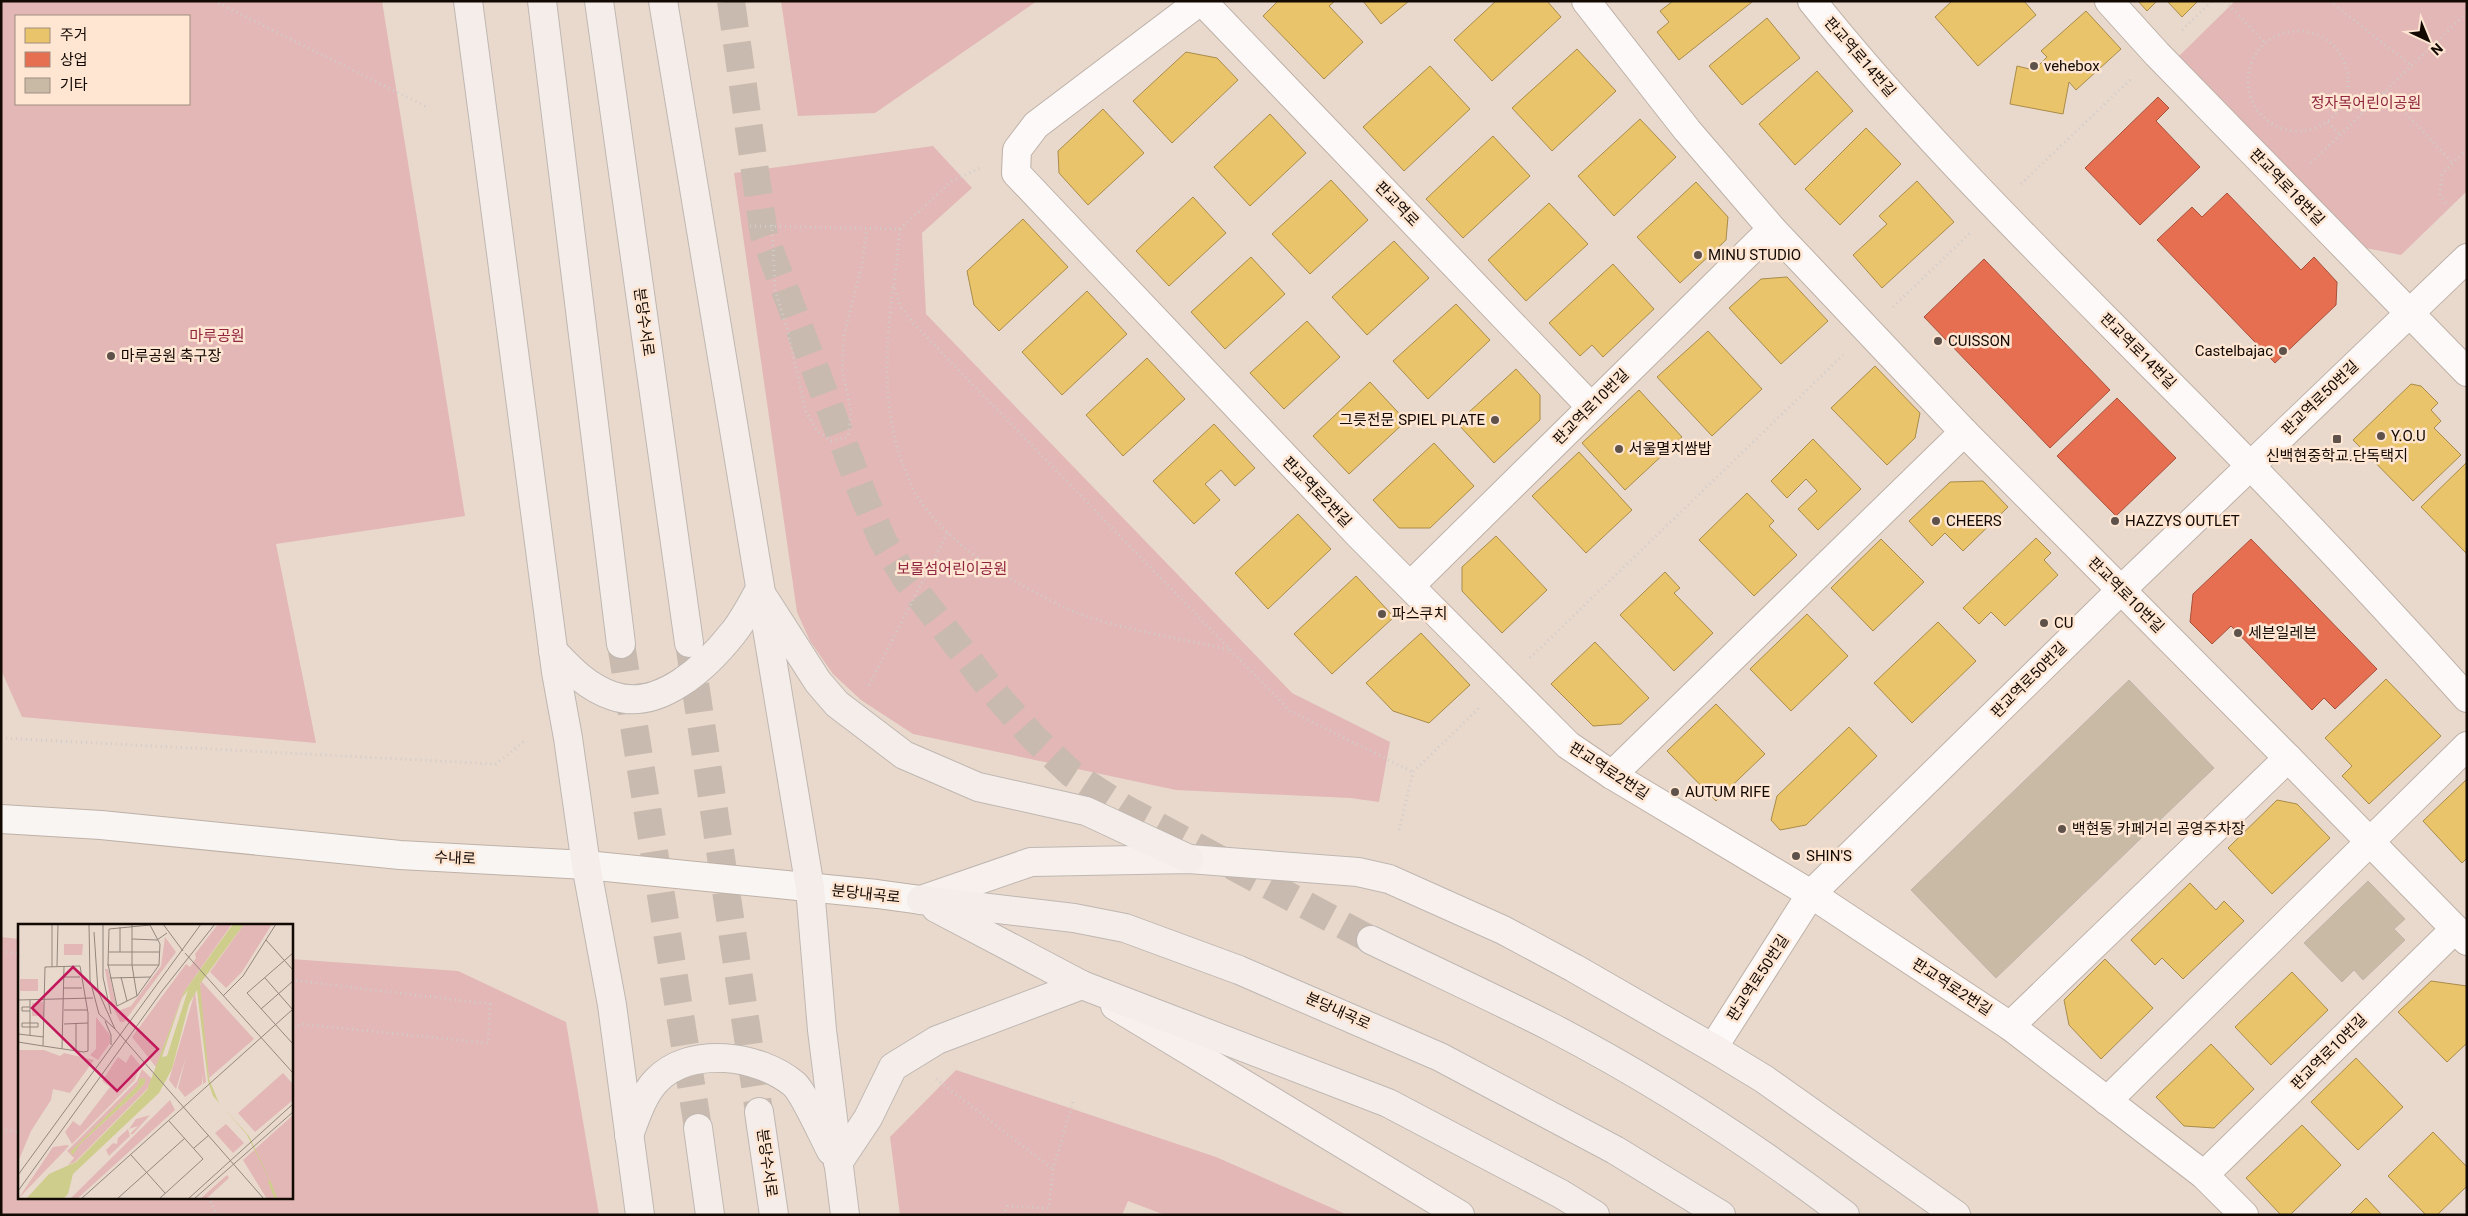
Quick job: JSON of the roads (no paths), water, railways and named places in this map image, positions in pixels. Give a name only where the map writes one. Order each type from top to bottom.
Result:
[{"type":"highway","points":[[468,1],[553,651],[568,738],[586,865],[612,1005],[628,1137],[640,1215]]},
{"type":"highway","points":[[542,1],[621,644]]},
{"type":"highway","name":"분당수서로","points":[[599,1],[689,643]]},
{"type":"highway","points":[[663,1],[759,591],[784,727],[810,888],[822,1030],[845,1215]]},
{"type":"highway","points":[[553,651],[579,678],[614,697],[641,700],[657,696],[675,686],[711,658],[735,632],[759,591]]},
{"type":"highway","points":[[759,591],[818,682],[837,704],[904,755],[978,787],[1086,812],[1189,859]]},
{"type":"highway","name":"분당내곡로","points":[[922,900],[1082,985],[1388,1103],[1561,1194],[1595,1215]]},
{"type":"highway","name":"분당내곡로","points":[[922,900],[1074,918],[1117,927],[1239,970],[1440,1057],[1598,1141],[1721,1215]]},
{"type":"highway","points":[[1371,940],[1552,1028],[1670,1094],[1788,1172],[1845,1215]]},
{"type":"highway","points":[[838,1163],[868,1118],[893,1068],[937,1040],[1082,985]]},
{"type":"highway","points":[[628,1137],[641,1104],[657,1081],[675,1068],[705,1059],[735,1058],[765,1066],[795,1085],[838,1163]]},
{"type":"highway","name":"분당수서로","points":[[759,1112],[774,1215]]},
{"type":"highway","points":[[698,1128],[710,1215]]},
{"type":"main road","name":"수내로","points":[[1,819],[101,825],[400,855],[586,865],[810,888]]},
{"type":"main road","points":[[922,900],[1031,862],[1189,859],[1358,872],[1389,878],[1503,930],[1574,968],[1712,1048],[1764,1079],[1956,1215]]},
{"type":"main road","name":"분당내곡로","points":[[810,888],[922,900]]},
{"type":"main road","points":[[1082,985],[1460,1215]]},
{"type":"street","name":"판교역로","points":[[1016,150],[1036,126],[1201,1],[1591,407]]},
{"type":"street","name":"판교역로10번길","points":[[1586,1],[1687,130],[1772,229],[1964,432],[2461,935],[2204,1175]]},
{"type":"street","name":"판교역로14번길","points":[[1812,1],[1846,43],[1996,208],[2251,465],[2467,698]]},
{"type":"street","name":"판교역로18번길","points":[[2109,1],[2157,54],[2467,372]]},
{"type":"street","name":"판교역로2번길","points":[[1016,150],[1016,173],[1345,521],[1568,745],[1612,775],[1811,894],[2010,1026],[2204,1175],[2244,1215]]},
{"type":"street","name":"판교역로10번길","points":[[1410,586],[1772,229]]},
{"type":"street","name":"판교역로50번길","points":[[1712,1048],[1811,894],[2121,590],[2467,258]]},
{"type":"street","points":[[1612,775],[1964,432]]},
{"type":"street","points":[[2107,1101],[2467,746]]},
{"type":"street","points":[[2010,1026],[2288,758]]},
{"type":"tunnel","points":[[731,1],[764,235],[863,495],[883,541],[907,580],[991,689],[1034,738],[1072,774],[1124,808],[1371,940]]},
{"type":"tunnel","points":[[689,643],[759,1112]]},
{"type":"tunnel","points":[[621,644],[698,1128]]},
{"type":"place","name":"vehebox","points":[[2034,66]]},
{"type":"place","name":"MINU STUDIO","points":[[1698,255]]},
{"type":"place","name":"CUISSON","points":[[1938,341]]},
{"type":"place","name":"Castelbajac","points":[[2283,351]]},
{"type":"place","name":"마루공원 축구장","points":[[111,356]]},
{"type":"place","name":"그릇전문 SPIEL PLATE","points":[[1495,420]]},
{"type":"place","name":"Y.O.U","points":[[2381,436]]},
{"type":"place","name":"신백현중학교.단독택지","points":[[2337,439]]},
{"type":"place","name":"서울멸치쌈밥","points":[[1619,449]]},
{"type":"place","name":"CHEERS","points":[[1936,521]]},
{"type":"place","name":"HAZZYS OUTLET","points":[[2115,521]]},
{"type":"place","name":"파스쿠치","points":[[1382,614]]},
{"type":"place","name":"CU","points":[[2044,623]]},
{"type":"place","name":"세븐일레븐","points":[[2238,633]]},
{"type":"place","name":"AUTUM RIFE","points":[[1675,792]]},
{"type":"place","name":"백현동 카페거리 공영주차장","points":[[2062,829]]},
{"type":"place","name":"SHIN'S","points":[[1796,856]]},
{"type":"park label","name":"정자목어린이공원","points":[[2366,103]]},
{"type":"park label","name":"마루공원","points":[[217,336]]},
{"type":"park label","name":"보물섬어린이공원","points":[[952,569]]}]
